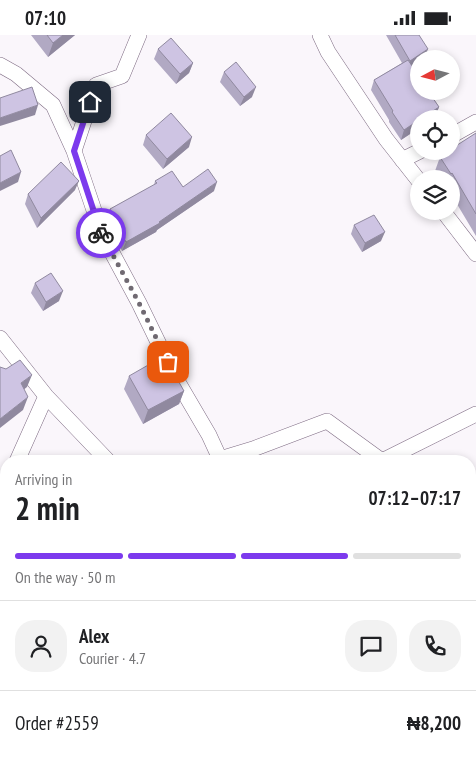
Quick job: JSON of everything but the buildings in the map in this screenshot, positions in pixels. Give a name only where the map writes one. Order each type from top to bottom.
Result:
[{"type":"street","points":[[74,151],[96,85],[122,76],[139,35]]},
{"type":"street","points":[[320,35],[342,74],[386,139],[410,170]]},
{"type":"street","points":[[0,65],[16,74],[53,105],[74,151],[102,234],[139,303],[175,377],[209,435],[217,455]]},
{"type":"street","points":[[460,130],[476,122]]},
{"type":"street","points":[[402,160],[410,156]]},
{"type":"street","points":[[450,220],[476,254]]},
{"type":"street","points":[[0,338],[11,364],[46,396],[102,455]]},
{"type":"street","points":[[20,455],[46,396]]},
{"type":"street","points":[[394,455],[476,414]]},
{"type":"street","points":[[234,455],[328,421],[374,455]]},
{"type":"way so far","points":[[101,233],[168,362]]},
{"type":"route","points":[[90,102],[74,151],[101,233]]}]
